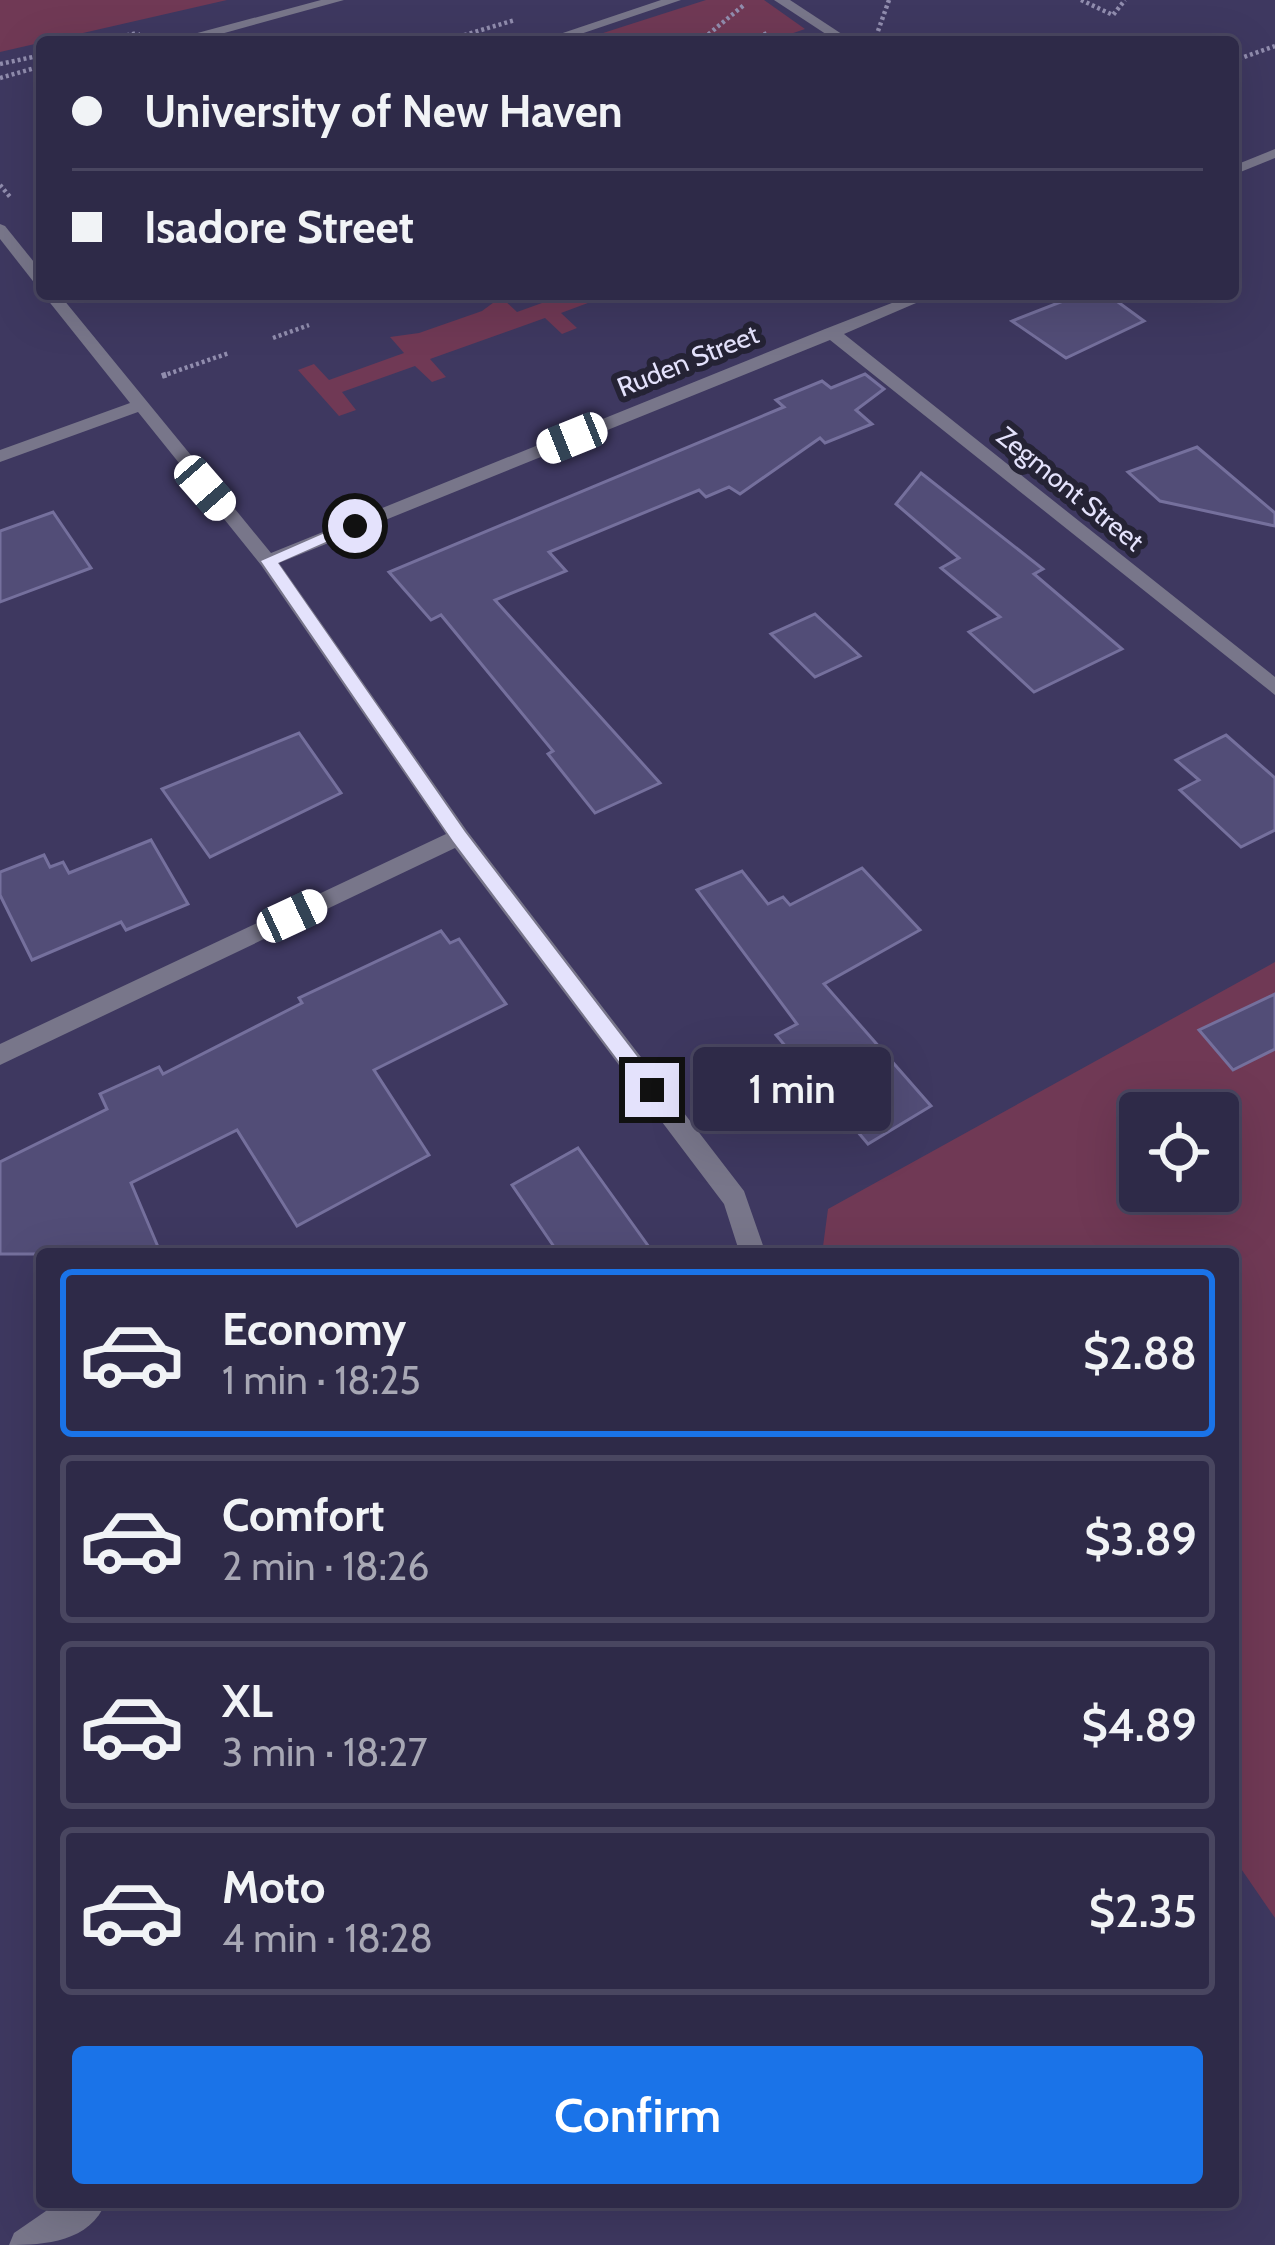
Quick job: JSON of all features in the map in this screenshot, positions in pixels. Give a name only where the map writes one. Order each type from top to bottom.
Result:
[{"type":"street","points":[[194,36],[337,0]]},
{"type":"street","points":[[559,36],[645,4],[674,0]]},
{"type":"street","points":[[781,0],[838,36]]},
{"type":"street","points":[[1239,169],[1275,154]]},
{"type":"street","points":[[0,230],[36,275]]},
{"type":"street","points":[[56,300],[268,561],[459,837],[735,1199],[751,1248]]},
{"type":"street","name":"Ruden Street","points":[[268,561],[914,300]]},
{"type":"street","name":"Zegmont Street","points":[[832,332],[1275,688]]},
{"type":"street","points":[[0,456],[140,405]]},
{"type":"street","points":[[0,1055],[459,837]]},
{"type":"street","points":[[26,2245],[79,2208]]},
{"type":"path","points":[[706,36],[750,0]]},
{"type":"path","points":[[876,36],[889,0]]},
{"type":"path","points":[[1081,0],[1113,15],[1125,0]]},
{"type":"path","points":[[759,36],[774,31]]},
{"type":"path","points":[[1239,59],[1275,46]]},
{"type":"path","points":[[0,64],[36,56]]},
{"type":"path","points":[[0,78],[36,68]]},
{"type":"path","points":[[273,338],[309,325]]},
{"type":"path","points":[[175,393],[160,376],[229,353]]},
{"type":"shaded area","points":[[0,0],[227,0],[70,36],[36,36],[36,44],[0,52]]},
{"type":"shaded area","points":[[706,0],[764,0],[805,29],[785,36],[594,36]]},
{"type":"shaded area","points":[[497,300],[504,300],[517,312],[550,300],[596,300],[561,313],[577,328],[562,334],[545,318],[430,359],[446,377],[432,382],[415,366],[342,392],[356,410],[339,416],[298,370],[314,364],[329,380],[404,353],[390,337],[419,333],[482,311]]},
{"type":"shaded area","points":[[1275,962],[1275,1918],[1239,1866],[1239,1248],[823,1248],[828,1209]]},
{"type":"building","points":[[1066,300],[1115,300],[1144,321],[1066,358],[1012,321]]},
{"type":"building","points":[[865,374],[884,389],[856,410],[872,424],[825,443],[820,438],[740,494],[729,487],[706,497],[699,490],[549,552],[566,571],[495,600],[660,783],[595,813],[548,754],[553,751],[441,615],[431,620],[389,572],[784,407],[776,400],[822,381],[831,388]]},
{"type":"building","points":[[1197,447],[1275,513],[1275,526],[1160,501],[1128,472]]},
{"type":"building","points":[[921,473],[1043,569],[1034,574],[1122,649],[1034,692],[969,632],[1000,617],[941,568],[959,558],[896,504]]},
{"type":"building","points":[[53,512],[91,568],[0,602],[0,531]]},
{"type":"building","points":[[815,614],[860,656],[815,677],[771,634]]},
{"type":"building","points":[[299,733],[341,793],[210,857],[162,789]]},
{"type":"building","points":[[1226,735],[1275,778],[1275,830],[1241,847],[1180,790],[1199,780],[1176,760]]},
{"type":"building","points":[[151,840],[188,904],[126,930],[121,922],[32,960],[0,895],[0,872],[44,855],[50,867],[63,862],[69,873]]},
{"type":"building","points":[[862,868],[920,930],[824,984],[931,1106],[868,1144],[776,1035],[797,1024],[697,890],[742,871],[768,904],[783,897],[790,905]]},
{"type":"building","points":[[441,931],[450,943],[459,939],[506,1004],[374,1070],[429,1155],[297,1226],[237,1130],[131,1183],[158,1248],[36,1248],[36,1254],[0,1254],[0,1162],[107,1109],[100,1094],[159,1067],[163,1074],[302,1003],[299,998]]},
{"type":"building","points":[[1275,994],[1275,1049],[1233,1070],[1199,1030]]},
{"type":"building","points":[[578,1148],[650,1248],[555,1248],[512,1185]]},
{"type":"route","points":[[355,526],[268,561],[459,837],[652,1090]]}]
